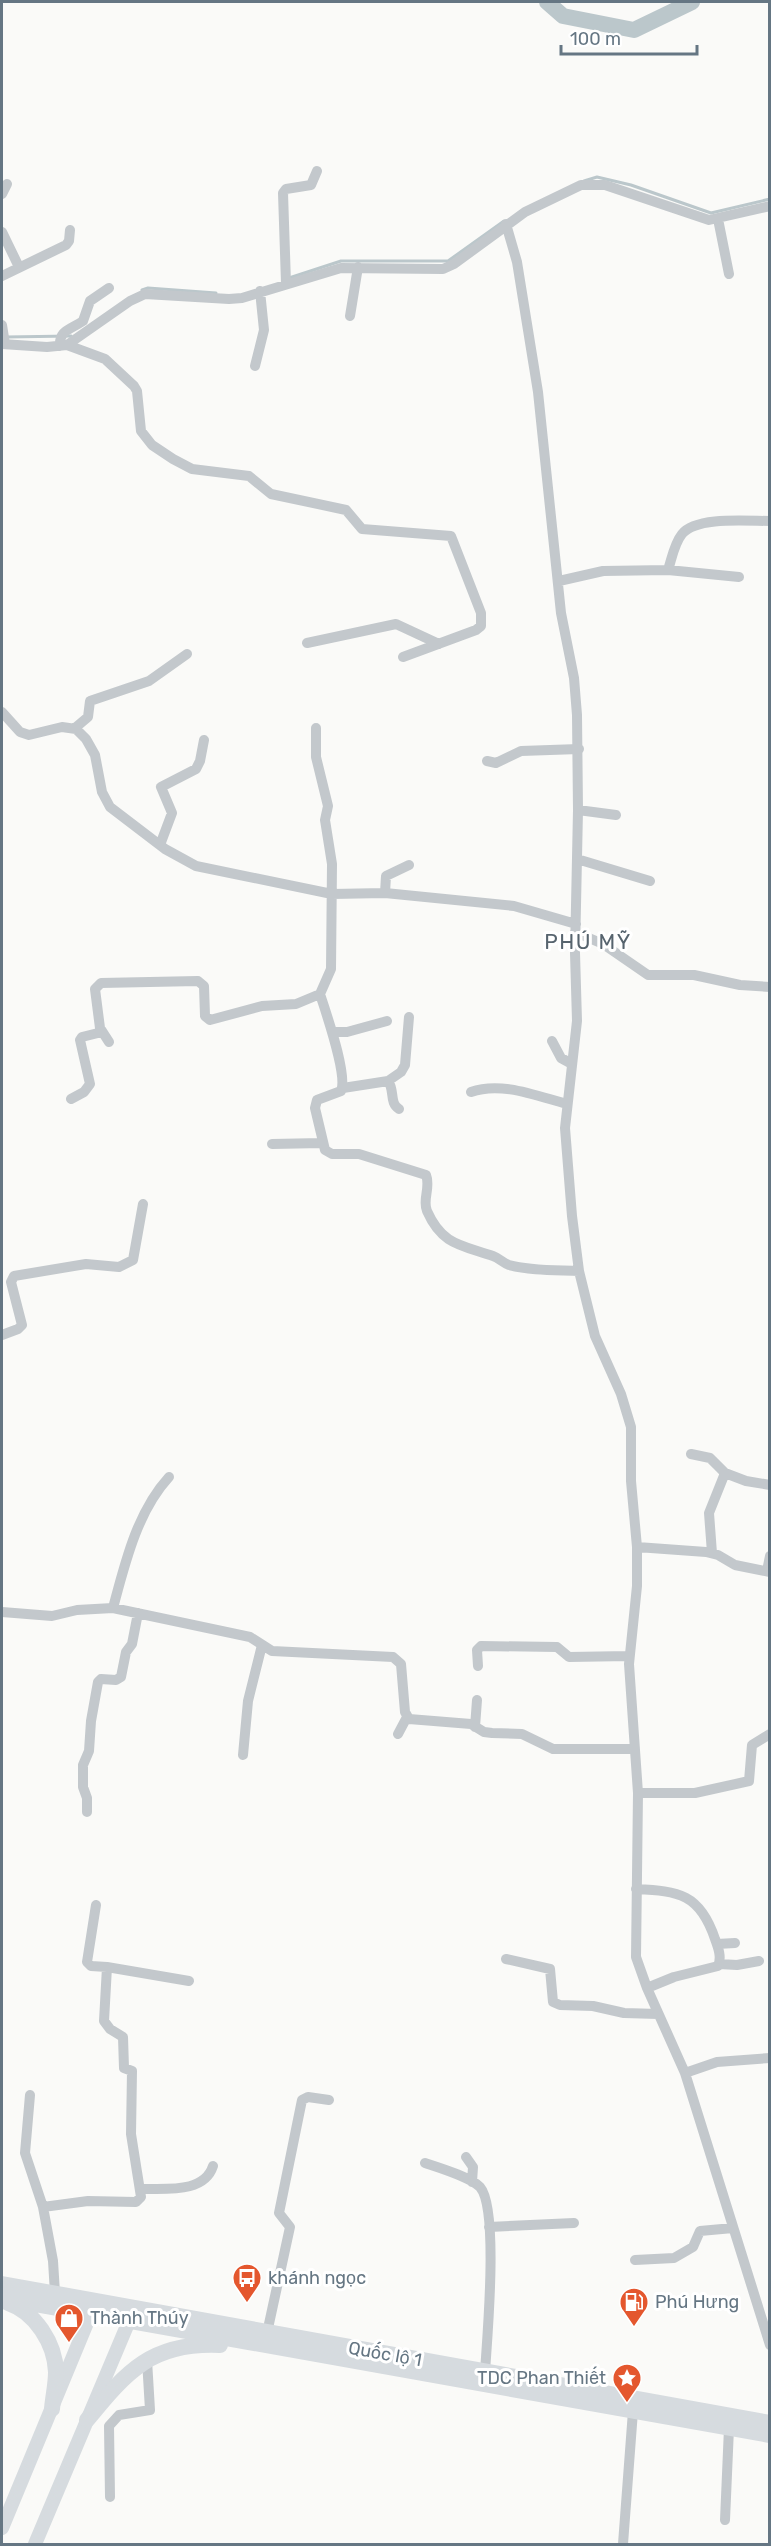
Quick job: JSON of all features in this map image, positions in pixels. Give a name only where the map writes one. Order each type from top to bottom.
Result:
[{"type":"highway","name":"Quốc lộ 1","points":[[2,2284],[55,2293],[94,2307]]},
{"type":"highway","name":"Quốc lộ 1","points":[[2,2299],[94,2307],[614,2401],[770,2423]]},
{"type":"highway","points":[[2,2299],[25,2312],[45,2335],[53,2352],[56,2371],[52,2409]]},
{"type":"highway","name":"Quốc lộ 1","points":[[269,2340],[485,2372],[614,2401],[633,2410],[770,2435]]},
{"type":"highway","points":[[87,2420],[131,2370],[147,2360],[186,2346],[269,2340]]},
{"type":"main road","points":[[2,2528],[94,2307]]},
{"type":"main road","points":[[35,2544],[131,2314]]},
{"type":"street","points":[[285,278],[283,193],[286,189],[311,185],[317,171]]},
{"type":"street","points":[[62,342],[145,294],[229,299],[260,291],[285,278],[341,268],[443,269],[454,264],[506,224],[557,195],[581,185],[614,187],[704,219],[718,219],[770,206]]},
{"type":"street","points":[[718,219],[729,274]]},
{"type":"street","points":[[506,224],[517,262],[538,392],[562,620],[575,693],[579,749],[575,928],[577,1021],[565,1138],[579,1271],[595,1336],[630,1420],[631,1481],[638,1547],[637,1586],[629,1656],[638,1793],[636,1957],[647,1988],[685,2073],[767,2329],[770,2345]]},
{"type":"street","points":[[2,276],[66,245],[69,241],[70,230]]},
{"type":"street","points":[[2,232],[19,267]]},
{"type":"street","points":[[350,316],[358,267]]},
{"type":"street","points":[[62,342],[63,332],[82,321],[90,301],[109,288]]},
{"type":"street","points":[[255,366],[264,330],[260,291]]},
{"type":"street","points":[[2,325],[3,344],[62,342],[105,359],[134,386],[137,392],[140,427],[143,435],[152,445],[189,468],[249,476],[271,494],[346,510],[362,529],[451,536],[481,613],[482,624],[476,630],[403,657]]},
{"type":"street","points":[[668,570],[682,533],[693,526],[718,521],[770,521]]},
{"type":"street","points":[[559,581],[603,571],[668,570],[739,577]]},
{"type":"street","points":[[307,643],[396,624],[439,644]]},
{"type":"street","points":[[75,728],[88,717],[90,701],[149,681],[187,654]]},
{"type":"street","points":[[2,712],[20,732],[29,735],[62,727],[75,728],[86,739],[95,755],[102,792],[110,807],[160,845],[202,868],[332,894],[385,893],[514,906],[575,928],[648,975],[694,975],[740,985],[770,987]]},
{"type":"street","points":[[110,1042],[102,1032],[95,988],[101,983],[198,981],[204,986],[205,1016],[210,1020],[262,1006],[296,1004],[320,994],[330,973],[332,894],[331,849],[325,820],[328,806],[316,757],[316,729]]},
{"type":"street","points":[[160,845],[172,813],[161,787],[196,769],[201,761],[204,740]]},
{"type":"street","points":[[487,761],[496,763],[521,751],[579,749]]},
{"type":"street","points":[[578,810],[616,815]]},
{"type":"street","points":[[577,859],[650,881]]},
{"type":"street","points":[[385,893],[386,876],[409,865]]},
{"type":"street","points":[[320,994],[332,1032],[343,1088]]},
{"type":"street","points":[[409,1017],[405,1065],[401,1072],[388,1081],[343,1088],[341,1091],[317,1100],[315,1108],[322,1143],[328,1152],[359,1154],[426,1174],[428,1181],[425,1204],[427,1211],[442,1235],[453,1244],[496,1257],[509,1265],[579,1271]]},
{"type":"street","points":[[332,1032],[347,1032],[387,1021]]},
{"type":"street","points":[[71,1100],[84,1092],[90,1084],[81,1036],[102,1032]]},
{"type":"street","points":[[552,1041],[561,1058],[572,1064]]},
{"type":"street","points":[[388,1081],[391,1086],[393,1103],[399,1109]]},
{"type":"street","points":[[471,1092],[488,1087],[500,1088],[567,1104]]},
{"type":"street","points":[[272,1144],[322,1143]]},
{"type":"street","points":[[2,1335],[22,1325],[11,1282],[14,1276],[86,1264],[119,1267],[131,1262],[135,1257],[143,1204]]},
{"type":"street","points":[[691,1454],[710,1458],[725,1473],[746,1481],[770,1485]]},
{"type":"street","points":[[712,1553],[710,1513],[725,1473]]},
{"type":"street","points":[[113,1608],[123,1570],[144,1514],[159,1488],[169,1477]]},
{"type":"street","points":[[638,1547],[712,1553],[735,1564],[768,1571],[770,1556]]},
{"type":"street","points":[[2,1612],[52,1616],[77,1610],[113,1608],[250,1637],[268,1650],[279,1652],[396,1658],[401,1664],[407,1717],[398,1734]]},
{"type":"street","points":[[87,1812],[82,1765],[89,1751],[91,1721],[98,1682],[101,1679],[116,1680],[121,1677],[126,1652],[132,1644],[138,1613]]},
{"type":"street","points":[[243,1755],[248,1701],[262,1645]]},
{"type":"street","points":[[478,1666],[477,1650],[481,1646],[557,1647],[569,1657],[629,1656]]},
{"type":"street","points":[[475,1727],[477,1700]]},
{"type":"street","points":[[407,1717],[415,1720],[464,1723],[492,1733],[526,1735],[553,1749],[635,1749]]},
{"type":"street","points":[[638,1793],[695,1793],[749,1780],[752,1745],[770,1734]]},
{"type":"street","points":[[636,1889],[672,1891],[694,1902],[711,1926],[717,1944],[719,1964]]},
{"type":"street","points":[[96,1905],[87,1962],[92,1966],[189,1981]]},
{"type":"street","points":[[717,1944],[735,1943]]},
{"type":"street","points":[[506,1959],[550,1969],[553,2002],[560,2005],[593,2006],[624,2013],[658,2014]]},
{"type":"street","points":[[647,1988],[674,1977],[719,1964],[737,1965],[759,1961]]},
{"type":"street","points":[[43,2207],[88,2201],[136,2202],[141,2197],[132,2134],[132,2072],[124,2068],[123,2037],[110,2029],[104,2021],[107,1967]]},
{"type":"street","points":[[685,2073],[717,2062],[770,2058]]},
{"type":"street","points":[[30,2095],[25,2153],[43,2207],[53,2261],[55,2293]]},
{"type":"street","points":[[269,2340],[290,2227],[279,2213],[302,2100],[308,2097],[329,2100]]},
{"type":"street","points":[[466,2157],[473,2167],[472,2182]]},
{"type":"street","points":[[425,2163],[472,2182],[485,2195],[489,2227],[485,2372]]},
{"type":"street","points":[[140,2189],[198,2185],[211,2173],[213,2166]]},
{"type":"street","points":[[489,2227],[574,2223]]},
{"type":"street","points":[[635,2260],[674,2258],[693,2247],[700,2231],[733,2228]]},
{"type":"street","points":[[110,2497],[109,2426],[119,2415],[150,2410],[147,2360]]},
{"type":"street","points":[[623,2544],[633,2410]]},
{"type":"street","points":[[725,2520],[729,2428]]},
{"type":"waterway","points":[[547,2],[563,16],[634,30],[692,2]]},
{"type":"waterway","points":[[584,181],[597,177],[631,185],[711,213],[770,199]]},
{"type":"waterway","points":[[289,278],[341,261],[448,261],[504,221]]},
{"type":"waterway","points":[[142,290],[148,288],[216,293]]},
{"type":"waterway","points":[[6,337],[71,336]]},
{"type":"place","name":"khánh ngọc","points":[[247,2304]]},
{"type":"place","name":"Phú Hưng","points":[[634,2328]]},
{"type":"place","name":"Thành Thúy","points":[[69,2344]]},
{"type":"place","name":"TDC Phan Thiết","points":[[627,2404]]},
{"type":"district","name":"PHÚ MỸ","points":[[588,942]]}]
